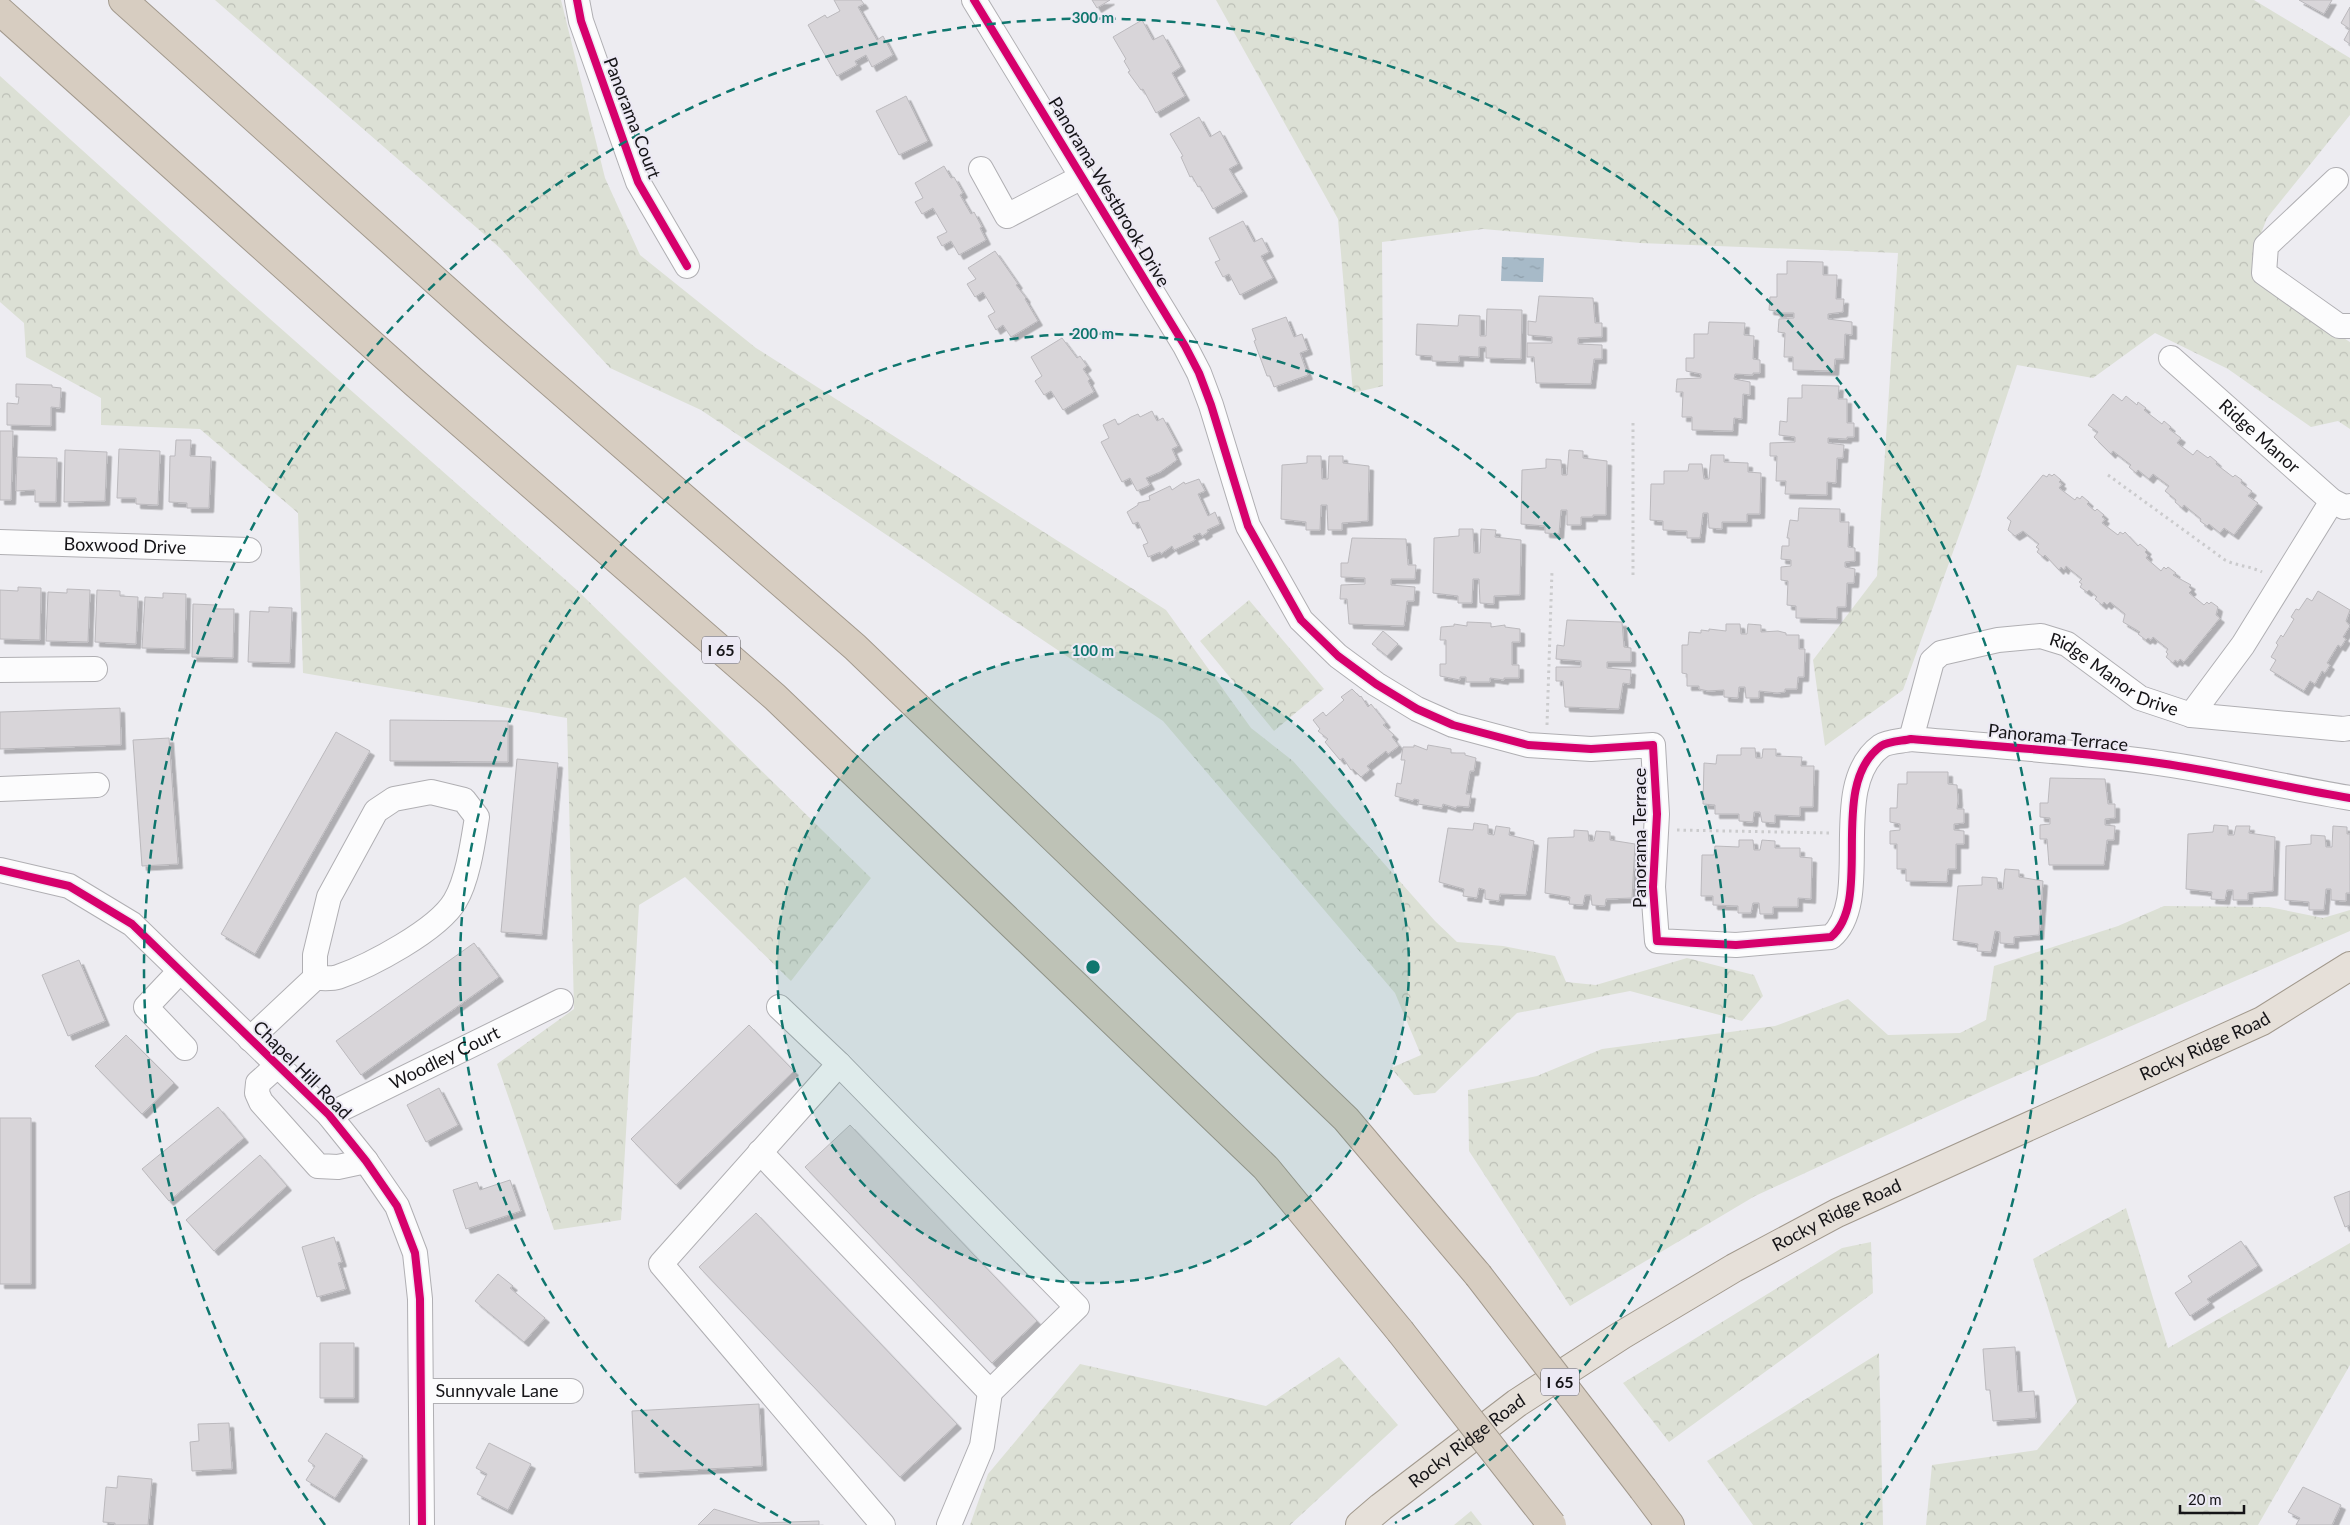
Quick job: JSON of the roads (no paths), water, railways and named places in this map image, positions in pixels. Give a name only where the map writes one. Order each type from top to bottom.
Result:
[{"type":"highway","name":"I 65","points":[[123,0],[487,326],[855,647],[1346,1119],[1478,1275],[1670,1525]]},
{"type":"highway","name":"I 65","points":[[0,11],[415,383],[775,697],[1266,1168],[1400,1331],[1552,1525]]},
{"type":"main road","name":"Rocky Ridge Road","points":[[1360,1525],[1380,1506],[1517,1403],[1622,1335],[1734,1268],[1837,1213],[2262,1021],[2350,966]]},
{"type":"street","name":"Panorama Court","points":[[577,0],[581,21],[617,129],[638,182],[687,266]]},
{"type":"street","name":"Panorama Westbrook Drive","points":[[974,0],[1185,346],[1199,373],[1211,405]]},
{"type":"street","points":[[981,169],[1008,216],[1082,177]]},
{"type":"street","points":[[2336,180],[2266,246],[2264,273],[2339,326],[2350,326]]},
{"type":"street","name":"Ridge Manor","points":[[2171,358],[2341,504]]},
{"type":"street","name":"Panorama Terrace","points":[[1211,405],[1248,526],[1301,620],[1338,656],[1376,684],[1417,709],[1453,725],[1528,745],[1591,749],[1653,745],[1656,829],[1653,887],[1657,941],[1728,945],[1818,940],[1831,937],[1840,929],[1846,918],[1854,798],[1858,779],[1865,764],[1882,745],[1911,739],[2150,762],[2217,772],[2294,789],[2350,798]]},
{"type":"street","points":[[2191,715],[2243,645],[2280,582],[2341,504]]},
{"type":"street","name":"Boxwood Drive","points":[[0,542],[249,550]]},
{"type":"street","name":"Ridge Manor Drive","points":[[1911,739],[1932,661],[1941,653],[1998,640],[2041,636],[2067,644],[2140,698],[2191,715],[2343,729],[2350,728]]},
{"type":"street","points":[[0,670],[95,669]]},
{"type":"street","points":[[0,789],[97,785]]},
{"type":"street","points":[[250,1039],[316,978],[336,978],[366,964],[423,934],[444,916],[456,900],[471,855],[477,817],[464,800],[431,792],[394,799],[376,811],[329,896],[315,955],[316,978]]},
{"type":"street","name":"Chapel Hill Road","points":[[0,870],[69,886],[132,924],[329,1115],[366,1161],[397,1206],[415,1253],[420,1299],[422,1525]]},
{"type":"street","points":[[180,971],[146,1007],[185,1048]]},
{"type":"street","name":"Woodley Court","points":[[329,1115],[561,1001]]},
{"type":"street","points":[[780,1007],[839,1064],[1077,1307],[990,1392],[982,1446],[949,1525]]},
{"type":"street","points":[[839,1064],[662,1264],[883,1525]]},
{"type":"street","points":[[277,1066],[258,1083],[257,1093],[261,1102],[318,1166],[338,1167],[366,1161]]},
{"type":"street","points":[[760,1152],[990,1392]]},
{"type":"street","name":"Sunnyvale Lane","points":[[422,1391],[571,1391]]},
{"type":"water","points":[[1502,257],[1544,258],[1543,282],[1501,281]]}]
